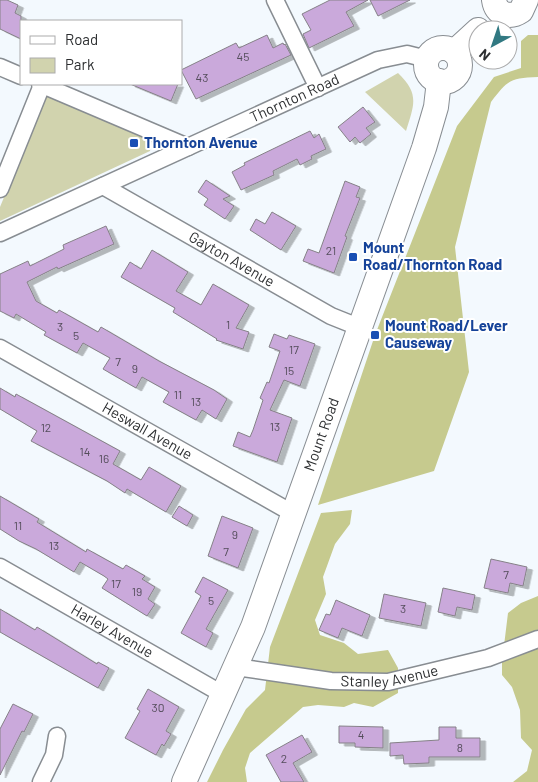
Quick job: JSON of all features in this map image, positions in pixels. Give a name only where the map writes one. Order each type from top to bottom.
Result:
[{"type":"main road","points":[[485,20],[496,5],[502,14],[512,15],[529,7]]},
{"type":"main road","points":[[454,52],[468,39]]},
{"type":"main road","points":[[447,48],[454,52],[460,62],[458,72],[451,80],[440,81],[434,79],[427,70],[427,59],[434,50],[447,48]]},
{"type":"main road","name":"Mount Road","points":[[184,782],[253,627],[424,148],[436,107],[440,81]]},
{"type":"street","points":[[275,0],[318,88]]},
{"type":"street","name":"Thornton Road","points":[[0,233],[378,60],[407,54],[427,59]]},
{"type":"street","points":[[0,67],[20,76]]},
{"type":"street","points":[[0,189],[41,85]]},
{"type":"street","points":[[43,85],[188,147]]},
{"type":"street","name":"Gayton Avenue","points":[[103,186],[331,316],[361,328]]},
{"type":"street","name":"Heswall Avenue","points":[[0,348],[294,514]]},
{"type":"street","name":"Harley Avenue","points":[[0,567],[224,695]]},
{"type":"street","name":"Stanley Avenue","points":[[236,667],[331,681],[388,682],[488,658],[538,639]]},
{"type":"street","points":[[41,782],[54,755],[57,736]]},
{"type":"green space","points":[[528,35],[538,35],[538,77],[521,78],[510,82],[491,102],[455,247],[469,372],[434,471],[318,505],[375,335],[457,126],[494,77],[521,68],[521,41]]},
{"type":"green space","points":[[398,73],[410,87],[413,100],[413,107],[406,131],[365,92]]},
{"type":"green space","points":[[47,93],[152,141],[150,151],[0,221],[0,207]]},
{"type":"green space","points":[[352,510],[350,524],[335,544],[323,577],[326,594],[315,620],[320,635],[344,643],[358,654],[388,650],[398,668],[398,693],[373,707],[354,703],[344,707],[318,705],[303,707],[250,753],[245,768],[247,782],[207,782],[246,709],[265,690],[270,647],[321,513]]},
{"type":"green space","points":[[538,596],[538,782],[513,782],[527,771],[532,750],[521,738],[520,710],[512,687],[502,675],[508,613],[521,603]]},
{"type":"building","points":[[0,0],[7,0],[18,5],[15,13],[21,16],[20,39],[0,29]]},
{"type":"building","points":[[330,0],[368,0],[346,12],[354,26],[309,48],[303,34],[311,30],[302,14]]},
{"type":"building","points":[[370,0],[410,0],[378,16]]},
{"type":"building","points":[[267,35],[273,48],[283,43],[291,55],[196,99],[182,70],[236,43],[239,48]]},
{"type":"building","points":[[132,85],[178,85],[171,101]]},
{"type":"building","points":[[363,107],[375,122],[366,128],[371,134],[360,143],[355,137],[350,142],[338,127]]},
{"type":"building","points":[[310,131],[314,138],[319,134],[326,149],[311,156],[312,159],[300,165],[297,159],[273,171],[274,175],[241,190],[232,172],[245,165],[244,163]]},
{"type":"building","points":[[206,180],[230,196],[223,199],[234,206],[225,219],[204,205],[208,199],[198,192]]},
{"type":"building","points":[[345,181],[360,187],[356,197],[360,198],[345,236],[347,237],[334,273],[303,261],[308,249],[319,253]]},
{"type":"building","points":[[272,212],[296,226],[281,250],[250,230],[256,219],[265,224]]},
{"type":"building","points":[[106,226],[114,244],[58,269],[57,267],[27,282],[36,301],[57,313],[59,310],[98,332],[101,327],[214,390],[227,399],[216,419],[202,410],[196,420],[163,402],[169,392],[142,377],[136,388],[103,369],[110,358],[83,343],[77,353],[44,335],[46,332],[16,314],[14,318],[0,311],[0,274],[28,261],[30,266],[64,249],[63,245]]},
{"type":"building","points":[[152,250],[188,272],[176,291],[201,305],[213,284],[249,305],[236,328],[249,332],[243,349],[216,340],[173,312],[175,308],[121,277],[130,262],[141,269]]},
{"type":"building","points":[[274,334],[287,339],[289,335],[315,344],[300,386],[284,380],[270,410],[292,418],[277,462],[233,446],[238,432],[250,437],[253,430],[263,400],[260,398],[267,382],[269,383],[280,351],[269,347]]},
{"type":"building","points":[[0,388],[15,397],[16,394],[120,451],[113,464],[141,480],[149,467],[181,486],[166,512],[127,489],[125,493],[107,481],[31,441],[37,431],[0,409]]},
{"type":"building","points":[[0,496],[39,519],[37,522],[86,552],[87,549],[123,569],[126,565],[145,576],[142,579],[155,587],[148,599],[155,604],[147,616],[102,588],[108,579],[104,576],[80,562],[74,572],[0,529]]},
{"type":"building","points":[[179,506],[193,515],[187,526],[172,517]]},
{"type":"building","points":[[222,516],[253,528],[238,568],[208,556]]},
{"type":"building","points":[[491,559],[527,567],[523,586],[510,583],[508,593],[484,588]]},
{"type":"building","points":[[203,577],[228,590],[206,629],[213,633],[206,647],[181,633],[201,596],[195,592]]},
{"type":"building","points":[[443,588],[475,595],[472,610],[457,607],[455,616],[438,612]]},
{"type":"building","points":[[384,594],[426,603],[421,626],[379,618]]},
{"type":"building","points":[[336,600],[370,615],[362,636],[342,628],[338,638],[319,630],[326,614],[330,615]]},
{"type":"building","points":[[0,609],[35,630],[37,627],[97,664],[98,662],[109,668],[98,688],[0,632]]},
{"type":"building","points":[[148,689],[179,707],[166,731],[171,734],[164,746],[162,744],[156,755],[125,738],[140,711],[137,709]]},
{"type":"building","points":[[13,704],[33,714],[24,732],[22,731],[0,775],[0,729]]},
{"type":"building","points":[[339,726],[383,727],[383,748],[355,747],[355,743],[339,743]]},
{"type":"building","points":[[439,727],[456,727],[456,738],[480,738],[480,757],[429,757],[429,763],[404,764],[403,755],[390,756],[390,743],[439,740]]},
{"type":"building","points":[[302,735],[312,752],[293,763],[304,782],[281,782],[266,755]]},
{"type":"place","name":"Thornton Avenue","points":[[134,143]]},
{"type":"place","name":"Mount Road/Thornton Road","points":[[353,257]]},
{"type":"place","name":"Mount Road/Lever Causeway","points":[[375,335]]}]
